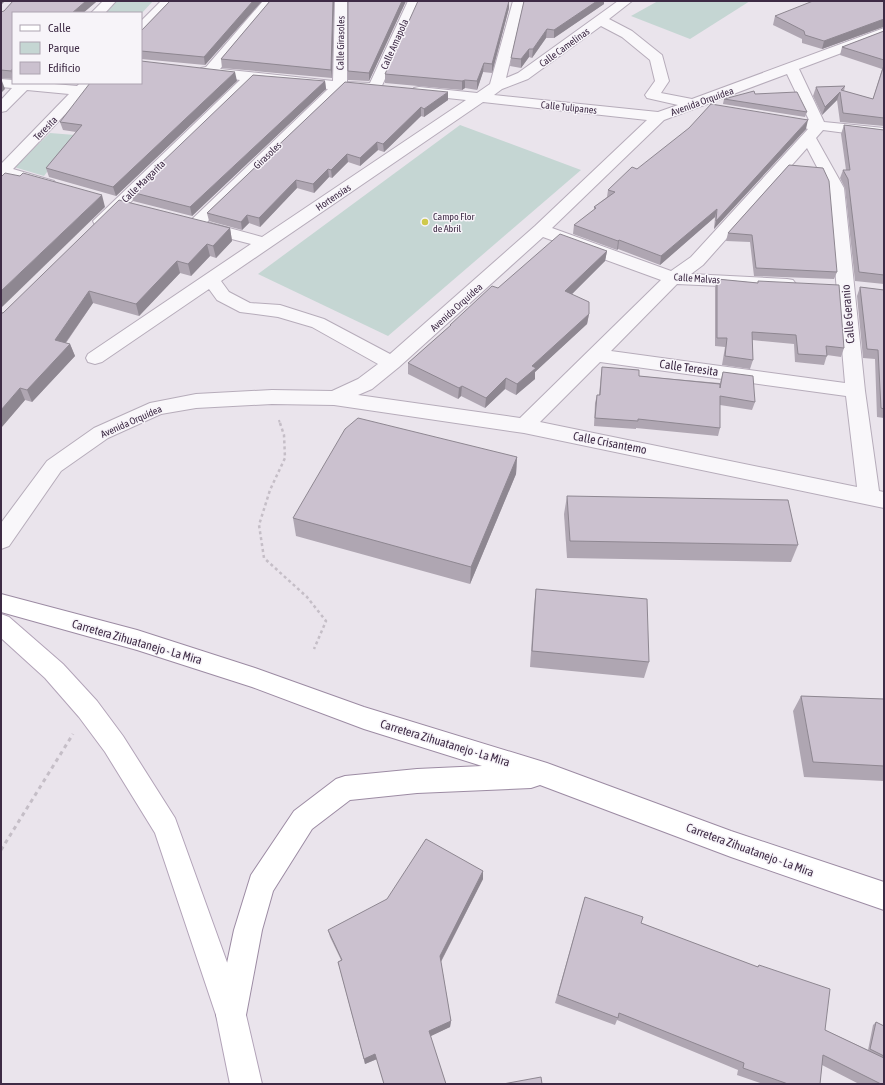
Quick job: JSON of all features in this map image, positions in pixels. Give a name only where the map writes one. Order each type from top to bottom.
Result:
[{"type":"main road","name":"Carretera Zihuatanejo - La Mira","points":[[1,603],[144,642],[255,678],[364,718],[547,775],[732,844],[884,896]]},
{"type":"main road","points":[[1,624],[54,671],[88,709],[114,744],[166,827],[231,1015],[246,1084]]},
{"type":"main road","points":[[231,1015],[248,930],[261,884],[303,820],[345,788],[417,781],[547,775]]},
{"type":"street","points":[[99,12],[110,1]]},
{"type":"street","points":[[142,27],[168,1]]},
{"type":"street","points":[[210,71],[270,1]]},
{"type":"street","name":"Calle Girasoles","points":[[340,86],[341,1]]},
{"type":"street","name":"Calle Amapola","points":[[375,87],[414,1]]},
{"type":"street","name":"Calle Camelinas","points":[[497,86],[523,76],[626,1]]},
{"type":"street","points":[[497,86],[518,3],[502,3]]},
{"type":"street","points":[[600,20],[627,34],[657,58],[662,81],[652,95],[722,109]]},
{"type":"street","name":"Avenida Orquídea","points":[[1,540],[7,520],[54,466],[101,433],[157,408],[196,401],[272,396],[334,398],[365,384],[392,364],[541,230],[659,117],[884,32]]},
{"type":"street","name":"Calle Geranio","points":[[791,68],[836,188],[855,391],[877,498]]},
{"type":"street","points":[[195,69],[251,77],[340,86],[390,88]]},
{"type":"street","name":"Calle Margarita","points":[[91,232],[251,77]]},
{"type":"street","points":[[1,83],[12,83]]},
{"type":"street","points":[[1,108],[28,84],[84,87]]},
{"type":"street","name":"Girasoles","points":[[266,243],[188,222],[340,86]]},
{"type":"street","name":"Hortensias","points":[[96,358],[497,86]]},
{"type":"street","name":"Teresita","points":[[2,172],[84,87]]},
{"type":"street","name":"Calle Tulipanes","points":[[405,90],[659,117]]},
{"type":"street","points":[[789,121],[814,132],[884,133]]},
{"type":"street","points":[[524,426],[673,278],[697,261],[814,132]]},
{"type":"street","points":[[2,172],[61,187]]},
{"type":"street","name":"Calle Malvas","points":[[541,230],[673,278],[807,285]]},
{"type":"street","points":[[211,280],[223,296],[246,308],[280,312],[318,324],[392,364]]},
{"type":"street","name":"Calle Teresita","points":[[595,355],[855,391]]},
{"type":"street","name":"Calle Crisantemo","points":[[334,398],[524,426],[877,498]]},
{"type":"path","points":[[272,396],[284,435],[284,458],[270,490],[259,525],[264,558],[307,597],[326,621],[314,649]]},
{"type":"path","points":[[1,850],[88,709]]},
{"type":"green space","points":[[116,1],[153,1],[142,13],[105,12]]},
{"type":"green space","points":[[658,1],[750,1],[690,39],[631,16]]},
{"type":"green space","name":"Campo Flor de Abril","points":[[460,125],[581,170],[388,336],[258,274]]},
{"type":"green space","points":[[50,133],[75,135],[44,176],[14,167]]},
{"type":"building","points":[[13,1],[86,1],[73,12],[12,12],[11,71],[1,70],[1,12],[4,11]]},
{"type":"building","points":[[170,1],[253,1],[204,57],[142,51],[142,30]]},
{"type":"building","points":[[270,1],[333,1],[331,70],[221,59]]},
{"type":"building","points":[[348,1],[402,1],[369,73],[348,71]]},
{"type":"building","points":[[418,1],[509,1],[492,64],[484,63],[477,81],[385,74]]},
{"type":"building","points":[[524,1],[597,1],[554,30],[547,29],[533,49],[529,49],[521,59],[511,58]]},
{"type":"building","points":[[813,1],[884,1],[884,19],[824,41],[805,35],[804,31],[775,16]]},
{"type":"building","points":[[884,31],[884,60],[842,47]]},
{"type":"building","points":[[142,61],[235,72],[113,187],[46,168],[82,125],[60,122],[89,84],[142,84]]},
{"type":"building","points":[[884,65],[884,118],[843,113],[840,92],[825,107],[816,87],[845,86],[841,90],[873,99]]},
{"type":"building","points":[[253,75],[325,81],[190,207],[131,192]]},
{"type":"building","points":[[345,82],[448,92],[424,109],[421,107],[383,144],[377,142],[360,158],[347,154],[331,170],[328,169],[313,184],[296,180],[259,218],[247,215],[241,222],[207,213]]},
{"type":"building","points":[[754,91],[755,94],[797,92],[807,112],[724,99]]},
{"type":"building","points":[[711,104],[808,120],[716,221],[717,209],[661,256],[574,225],[596,208],[594,207],[615,192],[608,190],[632,167],[637,169],[689,128]]},
{"type":"building","points":[[844,125],[884,130],[884,275],[859,272],[848,179],[843,170],[850,170]]},
{"type":"building","points":[[789,165],[823,168],[829,181],[837,272],[756,268],[752,235],[728,233]]},
{"type":"building","points":[[5,173],[20,176],[23,173],[102,195],[1,291],[1,177]]},
{"type":"building","points":[[119,200],[230,228],[213,246],[207,244],[188,264],[177,261],[136,304],[89,291],[55,340],[70,344],[27,390],[20,388],[1,410],[1,313],[3,313]]},
{"type":"building","points":[[560,234],[607,251],[565,291],[589,302],[589,314],[532,366],[536,368],[517,384],[506,378],[486,398],[462,386],[459,388],[408,363],[492,286],[498,288]]},
{"type":"building","points":[[717,279],[758,283],[758,281],[839,285],[844,348],[826,346],[827,356],[798,354],[796,335],[752,332],[753,360],[725,356],[727,338],[717,338]]},
{"type":"building","points":[[860,287],[884,290],[884,409],[881,408],[878,350],[867,349]]},
{"type":"building","points":[[602,367],[639,370],[639,376],[720,384],[720,388],[723,372],[753,376],[755,402],[720,396],[720,428],[638,419],[638,421],[595,418],[597,395],[600,395]]},
{"type":"building","points":[[358,418],[517,457],[471,567],[293,518],[345,429]]},
{"type":"building","points":[[567,496],[788,500],[798,545],[570,541]]},
{"type":"building","points":[[536,589],[647,599],[649,662],[532,651]]},
{"type":"building","points":[[801,696],[884,699],[884,766],[813,762]]},
{"type":"building","points":[[426,839],[483,871],[440,956],[451,1021],[429,1031],[446,1084],[384,1084],[375,1054],[364,1059],[338,962],[342,960],[328,930],[387,899]]},
{"type":"building","points":[[585,897],[643,917],[641,923],[758,967],[759,965],[830,989],[825,1030],[884,1058],[884,1084],[881,1084],[823,1055],[820,1084],[788,1084],[743,1068],[744,1063],[619,1013],[618,1018],[558,995]]},
{"type":"building","points":[[876,1022],[884,1026],[884,1056],[870,1049]]},
{"type":"building","points":[[541,1077],[542,1084],[503,1084]]},
{"type":"place","name":"Campo Flor de Abril","points":[[425,222]]}]
